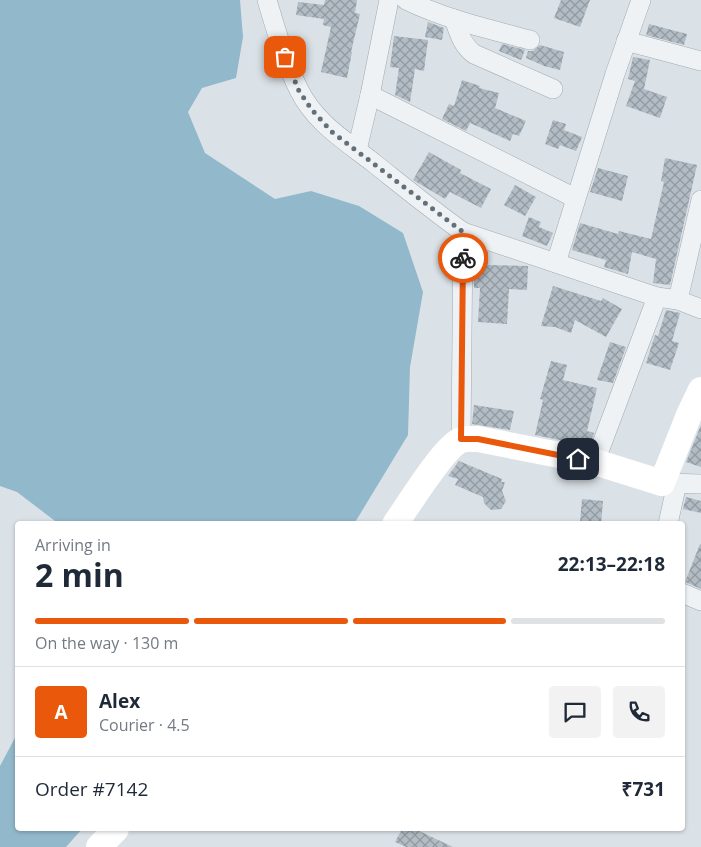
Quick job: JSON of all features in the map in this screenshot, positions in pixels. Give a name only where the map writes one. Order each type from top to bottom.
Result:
[{"type":"main road","points":[[397,521],[442,458],[461,439],[478,439],[595,462],[670,483],[689,415],[701,390]]},
{"type":"main road","points":[[100,847],[114,831]]},
{"type":"street","points":[[267,0],[285,57],[299,91],[312,110],[332,132],[463,232],[701,309]]},
{"type":"street","points":[[357,150],[389,0]]},
{"type":"street","points":[[406,0],[454,19],[530,40]]},
{"type":"street","points":[[556,263],[626,40],[641,0]]},
{"type":"street","points":[[454,19],[466,49],[553,89]]},
{"type":"street","points":[[626,40],[701,60]]},
{"type":"street","points":[[370,95],[575,198]]},
{"type":"street","points":[[678,300],[701,200]]},
{"type":"street","points":[[461,439],[463,232]]},
{"type":"street","points":[[595,462],[657,296]]},
{"type":"street","points":[[668,521],[670,483],[701,484]]},
{"type":"street","points":[[685,594],[701,601]]},
{"type":"water","points":[[0,0],[240,0],[243,37],[236,78],[202,88],[188,112],[205,153],[275,199],[311,191],[359,206],[403,233],[423,292],[410,367],[408,435],[356,521],[55,521],[17,492],[0,486]]},
{"type":"water","points":[[15,738],[15,831],[80,831],[66,847],[0,847],[0,766]]},
{"type":"building","points":[[325,0],[357,0],[355,13],[360,14],[347,78],[321,72],[331,27],[323,25],[324,19],[296,15],[298,2],[324,5]]},
{"type":"building","points":[[561,0],[590,0],[580,27],[554,18]]},
{"type":"building","points":[[428,22],[444,28],[442,40],[425,37]]},
{"type":"building","points":[[649,24],[687,34],[684,45],[646,35]]},
{"type":"building","points":[[394,36],[428,40],[424,71],[415,69],[410,102],[395,95],[399,68],[390,67]]},
{"type":"building","points":[[502,44],[525,50],[521,60],[499,51]]},
{"type":"building","points":[[540,45],[564,52],[560,70],[544,66],[526,58],[528,51],[533,51]]},
{"type":"building","points":[[633,57],[650,60],[644,89],[667,97],[660,118],[626,106],[635,81],[628,79]]},
{"type":"building","points":[[462,80],[480,86],[479,88],[499,93],[495,108],[526,121],[519,136],[513,134],[510,141],[470,123],[466,131],[442,119],[449,104],[454,106]]},
{"type":"building","points":[[553,120],[566,124],[564,130],[582,137],[576,151],[560,145],[558,149],[545,144]]},
{"type":"building","points":[[429,152],[461,170],[460,173],[491,189],[481,208],[450,192],[445,199],[413,180]]},
{"type":"building","points":[[665,158],[697,165],[670,285],[653,283],[656,259],[632,252],[628,274],[604,267],[606,260],[572,250],[580,223],[618,234],[619,231],[651,239],[664,182],[661,181]]},
{"type":"building","points":[[598,168],[628,176],[622,201],[590,192]]},
{"type":"building","points":[[515,185],[536,197],[525,216],[504,205]]},
{"type":"building","points":[[529,217],[541,222],[539,227],[553,233],[547,246],[522,236]]},
{"type":"building","points":[[474,250],[488,252],[488,265],[528,266],[527,290],[509,289],[507,324],[478,322],[480,288],[474,288]]},
{"type":"building","points":[[553,286],[601,301],[603,298],[622,309],[606,337],[575,320],[571,333],[555,327],[541,326]]},
{"type":"building","points":[[666,310],[680,313],[672,341],[679,343],[670,370],[646,363],[655,335],[658,336]]},
{"type":"building","points":[[610,342],[626,347],[613,383],[597,380]]},
{"type":"building","points":[[551,361],[567,365],[563,380],[597,388],[587,431],[594,433],[589,446],[535,435],[543,400],[540,399]]},
{"type":"building","points":[[474,405],[514,411],[510,430],[472,424]]},
{"type":"building","points":[[701,425],[701,467],[686,462]]},
{"type":"building","points":[[459,461],[502,479],[501,482],[505,482],[502,491],[506,501],[501,509],[491,510],[484,503],[483,497],[455,485],[458,479],[448,476]]},
{"type":"building","points":[[686,497],[701,501],[701,513],[683,509]]},
{"type":"building","points":[[582,499],[603,501],[601,521],[580,521]]},
{"type":"building","points":[[701,544],[701,589],[685,582]]},
{"type":"building","points":[[401,831],[419,831],[453,847],[406,847],[395,842]]},
{"type":"way so far","points":[[285,57],[299,91],[312,110],[332,132],[463,232],[463,258]]},
{"type":"route","points":[[463,258],[461,439],[478,439],[578,459]]}]
